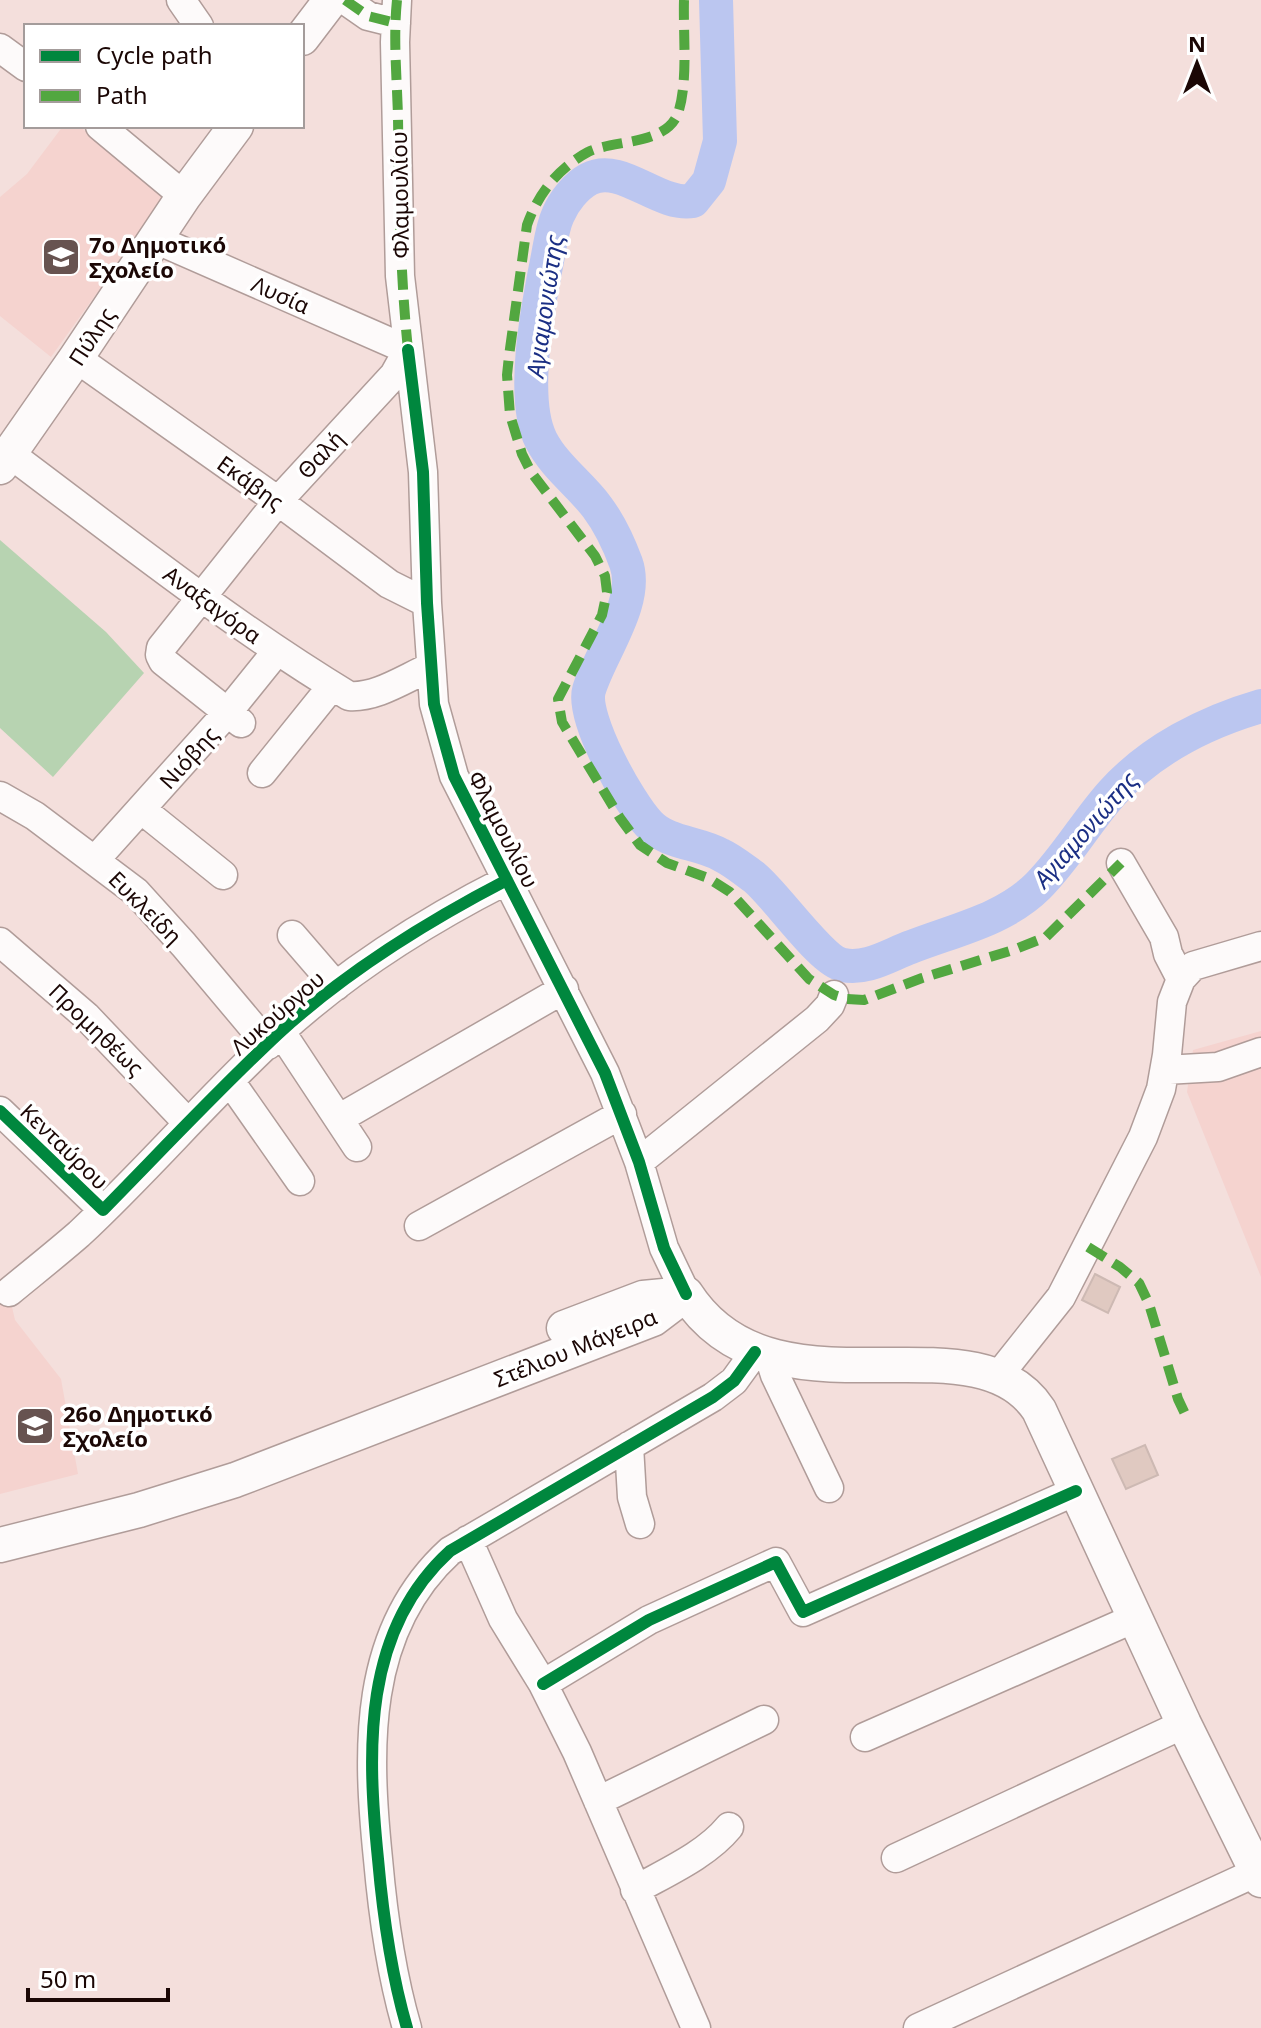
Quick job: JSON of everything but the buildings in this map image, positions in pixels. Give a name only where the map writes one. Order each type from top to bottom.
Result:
[{"type":"main road","points":[[304,35],[331,0]]},
{"type":"main road","name":"Πύλης","points":[[5,461],[184,196],[235,128]]},
{"type":"main road","points":[[686,1294],[714,1328],[762,1354],[831,1364],[964,1368],[999,1375],[1018,1385],[1032,1398],[1184,1724],[1259,1876]]},
{"type":"main road","name":"Στέλιου Μάγειρα","points":[[0,1524],[103,1499],[218,1463],[444,1377],[631,1301],[686,1294]]},
{"type":"main road","name":"Στέλιου Μάγειρα","points":[[0,1545],[139,1510],[235,1480],[653,1319],[686,1294]]},
{"type":"street","points":[[181,0],[198,24]]},
{"type":"street","points":[[345,0],[368,16],[397,12]]},
{"type":"street","name":"Φλαμουλίου","points":[[397,12],[400,276],[423,472],[427,603],[438,723],[454,776],[605,1073],[639,1162],[664,1248],[686,1294]]},
{"type":"street","points":[[0,48],[24,66]]},
{"type":"street","points":[[102,128],[184,196]]},
{"type":"street","name":"Λυσία","points":[[155,239],[408,350]]},
{"type":"street","name":"Θαλή","points":[[234,718],[163,661],[161,648],[278,501],[394,375],[408,350]]},
{"type":"street","name":"Εκάβης","points":[[76,358],[389,584],[427,603]]},
{"type":"street","name":"Αναξαγόρα","points":[[5,461],[277,651],[349,696],[361,697],[431,667]]},
{"type":"street","name":"Νιόβης","points":[[95,860],[141,809],[234,718],[277,651]]},
{"type":"street","points":[[262,773],[332,686]]},
{"type":"street","name":"Ευκλείδη","points":[[0,796],[35,816],[136,892],[274,1038],[340,1118],[357,1147]]},
{"type":"street","points":[[141,809],[223,875]]},
{"type":"street","points":[[1121,863],[1164,937],[1168,954],[1181,979]]},
{"type":"street","name":"Λυκούργου","points":[[9,1292],[64,1247],[274,1038],[336,986],[460,904],[507,880]]},
{"type":"street","points":[[292,935],[336,986]]},
{"type":"street","name":"Προμηθέως","points":[[0,942],[86,1016],[188,1123]]},
{"type":"street","points":[[999,1375],[1050,1314],[1071,1280],[1143,1137],[1165,1070],[1172,1002],[1181,979],[1193,966],[1261,946]]},
{"type":"street","points":[[340,1118],[564,989]]},
{"type":"street","points":[[639,1162],[817,1019],[830,1005],[834,995]]},
{"type":"street","points":[[1165,1070],[1218,1067],[1258,1059]]},
{"type":"street","points":[[230,1081],[300,1181]]},
{"type":"street","name":"Κενταύρου","points":[[0,1111],[103,1210]]},
{"type":"street","points":[[419,1226],[622,1114]]},
{"type":"street","points":[[407,2028],[393,1976],[381,1889],[371,1779],[374,1704],[390,1638],[407,1605],[433,1568],[450,1551],[726,1388],[762,1354],[829,1488]]},
{"type":"street","points":[[629,1446],[632,1497],[640,1524]]},
{"type":"street","points":[[543,1684],[649,1620],[776,1562],[803,1612],[1076,1491]]},
{"type":"street","points":[[468,1540],[503,1619],[543,1684],[598,1801],[696,2028]]},
{"type":"street","points":[[865,1737],[1135,1618]]},
{"type":"street","points":[[598,1801],[764,1720]]},
{"type":"street","points":[[896,1858],[1184,1724]]},
{"type":"street","points":[[635,1890],[701,1852],[729,1827]]},
{"type":"street","points":[[918,2028],[1259,1876]]},
{"type":"shaded area","name":"7ο Δημοτικό Σχολείο","points":[[62,128],[81,128],[166,197],[51,357],[0,316],[0,197],[27,174]]},
{"type":"shaded area","points":[[1261,1031],[1261,1277],[1187,1092],[1193,1050]]},
{"type":"shaded area","name":"26ο Δημοτικό Σχολείο","points":[[6,1281],[15,1320],[61,1379],[78,1474],[0,1494],[0,1283]]},
{"type":"green space","points":[[0,540],[106,632],[144,673],[53,777],[0,728]]},
{"type":"waterway","name":"Αγιαμονιώτης","points":[[716,0],[720,141],[709,181],[693,201],[667,198],[614,176],[601,175],[589,179],[575,190],[564,204],[554,226],[533,352],[532,401],[541,440],[553,459],[601,513],[626,563],[628,594],[617,627],[594,676],[588,703],[608,760],[640,813],[657,831],[734,862],[764,886],[811,940],[834,961],[843,965],[861,965],[978,923],[1025,898],[1048,875],[1112,793],[1144,764],[1200,729],[1261,706]]},
{"type":"marked path","points":[[345,0],[368,16],[396,23]]},
{"type":"marked path","points":[[397,0],[395,44],[400,234],[408,350]]},
{"type":"marked path","points":[[684,0],[682,98],[673,122],[653,136],[599,148],[577,158],[550,183],[527,225],[507,375],[510,415],[531,472],[595,556],[605,576],[607,592],[602,615],[558,699],[562,722],[620,818],[640,845],[667,863],[708,878],[730,892],[809,979],[834,995],[847,999],[864,1000],[1046,937],[1121,863]]},
{"type":"marked path","points":[[1088,1247],[1139,1283],[1149,1304],[1186,1416]]},
{"type":"cycle path","points":[[408,350],[423,472],[434,704],[454,776],[605,1073],[639,1162],[664,1248],[686,1294]]},
{"type":"cycle path","points":[[0,1111],[103,1210],[234,1076],[305,1011],[388,949],[507,880]]},
{"type":"cycle path","points":[[407,2028],[385,1923],[372,1777],[377,1694],[386,1655],[400,1618],[421,1583],[450,1551],[713,1397],[734,1381],[755,1352]]},
{"type":"cycle path","points":[[543,1684],[649,1620],[776,1562],[803,1612],[1076,1491]]},
{"type":"place","name":"7ο Δημοτικό Σχολείο","points":[[61,257]]},
{"type":"place","name":"26ο Δημοτικό Σχολείο","points":[[35,1426]]}]
